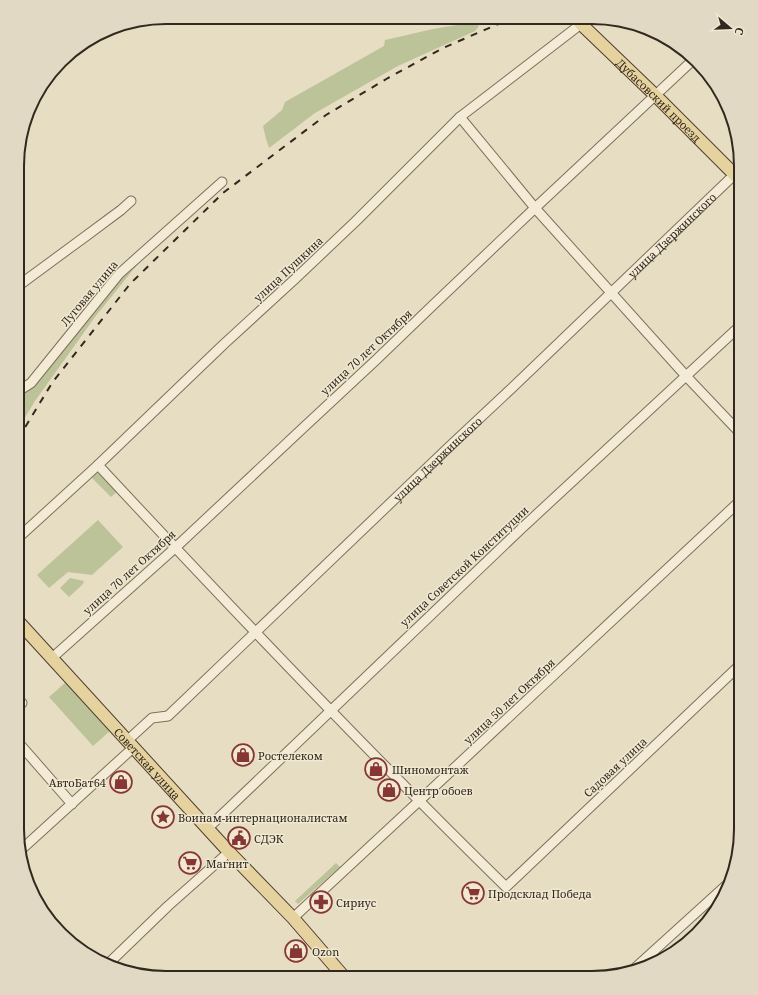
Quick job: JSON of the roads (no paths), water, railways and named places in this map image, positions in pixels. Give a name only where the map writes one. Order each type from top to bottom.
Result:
[{"type":"main road","name":"Дубасовский проезд","points":[[587,24],[655,95],[734,169]]},
{"type":"main road","name":"Советская улица","points":[[24,628],[229,852],[293,918],[339,971]]},
{"type":"street","name":"улица Пушкина","points":[[24,533],[98,465],[351,226],[460,116],[578,24]]},
{"type":"street","name":"улица 70 лет Октября","points":[[52,658],[175,548],[690,63]]},
{"type":"street","points":[[460,116],[535,208],[686,376],[734,427]]},
{"type":"street","name":"улица Дзержинского","points":[[25,846],[72,804],[131,743],[152,718],[168,716],[734,179]]},
{"type":"street","name":"Луговая улица","points":[[24,388],[31,383],[119,274],[222,182]]},
{"type":"street","points":[[24,282],[116,214],[130,201]]},
{"type":"street","name":"улица Советской Конституции","points":[[208,828],[516,534],[734,331]]},
{"type":"street","points":[[98,465],[255,632],[419,801]]},
{"type":"street","name":"улица 50 лет Октября","points":[[293,918],[734,507]]},
{"type":"street","name":"Садовая улица","points":[[419,801],[506,887],[734,671]]},
{"type":"street","points":[[24,749],[72,804]]},
{"type":"street","points":[[112,960],[168,906],[229,852]]},
{"type":"street","points":[[644,961],[719,892]]},
{"type":"railway","points":[[24,429],[52,383],[130,284],[223,193],[326,115],[388,78],[443,48],[498,24]]},
{"type":"place","name":"Ростелеком","points":[[243,755]]},
{"type":"place","name":"Шиномонтаж","points":[[376,769]]},
{"type":"place","name":"АвтоБат64","points":[[121,782]]},
{"type":"place","name":"Центр обоев","points":[[389,790]]},
{"type":"place","name":"Воинам-интернационалистам","points":[[163,817]]},
{"type":"place","name":"СДЭК","points":[[239,838]]},
{"type":"place","name":"Магнит","points":[[190,863]]},
{"type":"place","name":"Продсклад Победа","points":[[473,893]]},
{"type":"place","name":"Сириус","points":[[321,902]]},
{"type":"place","name":"Ozon","points":[[296,951]]}]
